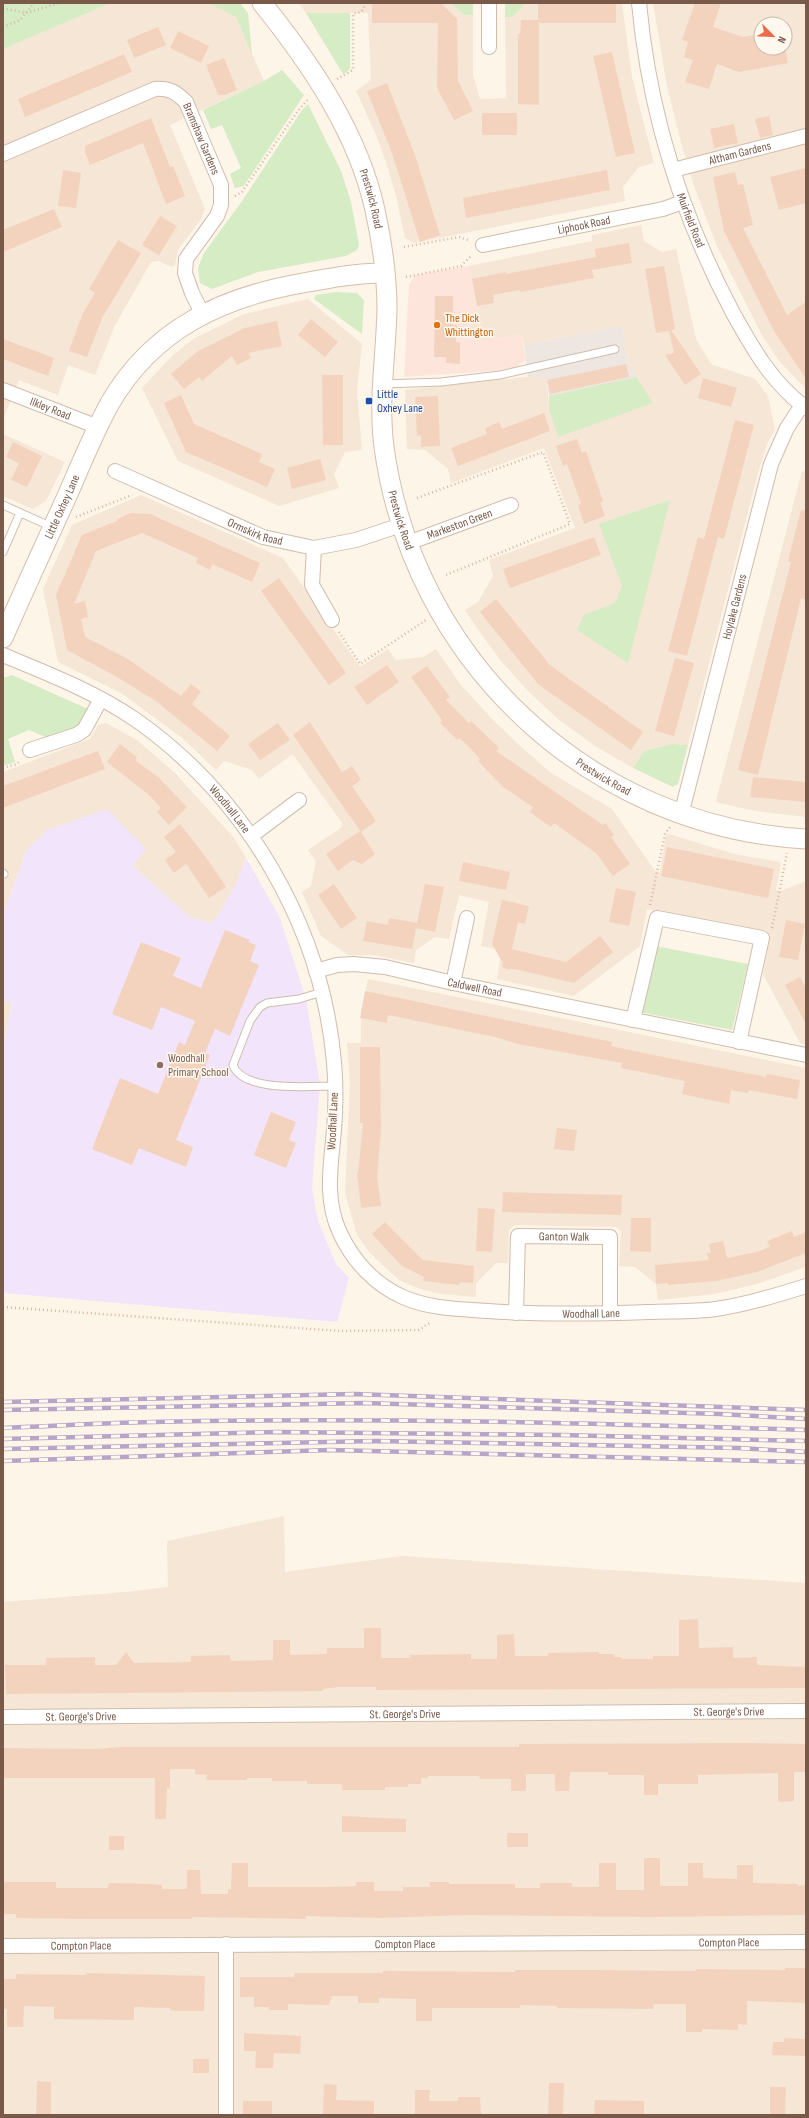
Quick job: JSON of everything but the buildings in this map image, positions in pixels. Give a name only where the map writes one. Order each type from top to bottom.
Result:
[{"type":"main road","name":"Prestwick Road","points":[[262,3],[321,86],[356,151],[367,182],[374,208],[384,273],[387,308],[382,384],[384,445],[393,494],[401,525],[408,543],[439,611],[465,652],[494,688],[542,735],[566,754],[621,789],[681,815],[726,828],[798,839]]},
{"type":"main road","name":"Little Oxhey Lane","points":[[3,638],[98,427],[126,380],[151,351],[175,330],[202,313],[240,298],[278,287],[364,273],[384,273]]},
{"type":"street","points":[[488,3],[489,47]]},
{"type":"street","name":"Muirfield Road","points":[[639,3],[643,42],[650,85],[661,132],[683,202],[704,254],[726,300],[759,358],[785,390],[804,407]]},
{"type":"street","name":"Bramshaw Gardens","points":[[3,154],[155,89],[166,88],[177,94],[186,102],[221,185],[221,205],[217,216],[186,259],[185,273],[192,293],[202,313]]},
{"type":"street","name":"Altham Gardens","points":[[673,170],[806,136]]},
{"type":"street","name":"Liphook Road","points":[[483,245],[663,209],[683,202]]},
{"type":"street","name":"Ilkley Road","points":[[3,390],[98,427]]},
{"type":"street","name":"Hoylake Gardens","points":[[681,815],[771,464],[788,428],[804,407]]},
{"type":"street","name":"Ormskirk Road","points":[[115,471],[263,537],[314,548],[356,540],[401,525]]},
{"type":"street","name":"Markeston Green","points":[[408,543],[511,505]]},
{"type":"street","points":[[314,548],[312,585],[332,620]]},
{"type":"street","name":"Woodhall Lane","points":[[3,655],[101,699],[136,720],[188,763],[219,795],[251,836],[276,876],[293,909],[316,971],[322,992],[331,1039],[335,1086],[334,1126],[329,1177],[334,1219],[351,1254],[362,1267],[388,1289],[403,1297],[430,1306],[452,1309],[516,1313],[610,1314],[717,1309],[783,1294],[806,1286]]},
{"type":"street","points":[[30,750],[76,735],[84,730],[101,699]]},
{"type":"street","points":[[251,836],[299,800]]},
{"type":"street","points":[[453,983],[467,918]]},
{"type":"street","points":[[633,1020],[657,918],[762,938],[739,1042]]},
{"type":"street","name":"Caldwell Road","points":[[316,971],[337,965],[368,964],[453,983],[806,1055]]},
{"type":"street","name":"Ganton Walk","points":[[516,1313],[518,1236],[610,1237],[610,1314]]},
{"type":"street","name":"St. George's Drive","points":[[3,1717],[806,1711]]},
{"type":"street","name":"Compton Place","points":[[3,1946],[806,1942]]},
{"type":"street","points":[[226,1944],[226,2115]]},
{"type":"lane","points":[[382,384],[441,382],[500,376],[615,349]]},
{"type":"lane","points":[[3,505],[53,528]]},
{"type":"lane","points":[[3,552],[20,513]]},
{"type":"lane","points":[[322,992],[299,999],[267,1003],[260,1007],[250,1021],[233,1065],[239,1075],[259,1084],[335,1086]]},
{"type":"path","points":[[3,27],[20,20],[34,3]]},
{"type":"path","points":[[3,8],[26,13],[60,3]]},
{"type":"path","points":[[321,86],[343,77],[353,70],[353,14],[361,12],[364,8],[364,3]]},
{"type":"path","points":[[221,205],[242,192],[308,99]]},
{"type":"path","points":[[404,246],[459,237],[483,245],[461,266],[406,277]]},
{"type":"path","points":[[61,510],[78,518],[139,492],[143,484]]},
{"type":"path","points":[[332,620],[360,664],[439,611]]},
{"type":"path","points":[[657,918],[649,908],[665,834],[681,815]]},
{"type":"path","points":[[762,938],[771,932],[798,839]]},
{"type":"path","points":[[3,1306],[340,1331],[419,1330],[452,1309]]},
{"type":"shaded area","points":[[111,3],[208,3],[236,17],[264,81],[170,125],[205,209],[201,219],[178,250],[175,265],[171,267],[159,261],[151,262],[115,325],[95,375],[68,365],[58,395],[19,380],[3,420],[3,49]]},
{"type":"shaded area","points":[[299,3],[450,3],[465,15],[473,15],[473,75],[480,99],[506,98],[505,17],[512,17],[526,3],[622,3],[632,77],[654,163],[639,167],[623,187],[625,201],[414,243],[405,238],[396,196],[386,162],[374,130],[356,91],[371,80],[368,13],[306,13]]},
{"type":"shaded area","points":[[653,3],[806,3],[806,389],[780,362],[763,337],[717,246],[694,186],[667,86]]},
{"type":"shaded area","points":[[641,225],[644,241],[662,252],[676,249],[696,339],[711,364],[755,379],[768,396],[775,430],[767,444],[759,469],[688,745],[672,744],[644,751],[633,768],[595,746],[558,719],[529,692],[501,661],[465,610],[478,602],[493,576],[489,560],[575,528],[544,448],[451,483],[448,469],[425,450],[407,449],[405,390],[535,376],[547,380],[549,408],[628,365],[622,326],[524,345],[521,334],[483,341],[469,266],[592,241],[592,235]]},
{"type":"shaded area","points":[[469,266],[483,341],[521,334],[526,360],[516,367],[494,371],[404,377],[409,284],[416,275]]},
{"type":"shaded area","points":[[308,299],[362,344],[357,390],[362,450],[345,452],[334,474],[339,488],[279,506],[178,461],[142,388],[172,356],[193,339],[244,314]]},
{"type":"shaded area","points":[[622,326],[628,365],[636,377],[549,396],[547,380],[535,376],[528,377],[524,345]]},
{"type":"shaded area","points":[[3,434],[65,462],[46,501],[33,509],[3,496]]},
{"type":"shaded area","points":[[802,471],[806,472],[806,817],[756,811],[719,803],[716,801]]},
{"type":"shaded area","points":[[141,495],[283,558],[360,667],[388,649],[396,660],[423,657],[436,649],[460,684],[492,719],[518,744],[551,773],[612,809],[655,871],[660,872],[666,835],[669,834],[734,854],[780,862],[781,864],[776,890],[781,891],[806,881],[806,1044],[800,1043],[763,974],[771,935],[647,909],[640,946],[574,996],[497,979],[500,959],[495,949],[481,946],[489,902],[459,895],[449,939],[435,937],[416,950],[414,963],[373,955],[348,955],[321,936],[302,892],[311,886],[316,861],[308,850],[341,828],[342,823],[294,756],[291,755],[259,779],[252,770],[224,761],[216,770],[181,737],[121,693],[58,662],[43,589],[72,525]]},
{"type":"shaded area","points":[[106,723],[137,740],[175,773],[234,838],[246,858],[236,884],[213,923],[191,918],[133,866],[47,830],[26,851],[3,915],[3,772],[90,739],[98,725]]},
{"type":"shaded area","name":"Woodhall Primary School","points":[[107,809],[146,849],[133,866],[191,918],[213,923],[236,884],[246,858],[280,918],[306,999],[320,1084],[312,1188],[318,1221],[336,1264],[349,1278],[337,1322],[3,1293],[3,1046],[12,1003],[3,1001],[3,915],[26,851],[47,830]]},
{"type":"shaded area","points":[[368,979],[806,1068],[806,1267],[757,1284],[714,1294],[658,1300],[656,1284],[635,1267],[619,1266],[621,1231],[616,1227],[514,1225],[509,1230],[508,1263],[496,1263],[476,1283],[476,1297],[442,1294],[420,1289],[399,1280],[370,1253],[357,1235],[345,1193],[350,1082],[347,1043],[361,1043],[361,1014]]},
{"type":"shaded area","points":[[3,1001],[12,1002],[3,1046]]},
{"type":"shaded area","points":[[284,1516],[285,1572],[402,1556],[806,1583],[806,2115],[3,2115],[3,1602],[168,1587],[167,1541]]},
{"type":"green space","points":[[3,3],[111,3],[3,49]]},
{"type":"green space","points":[[208,3],[240,3],[248,13],[252,54],[236,17]]},
{"type":"green space","points":[[450,3],[473,3],[473,15],[465,15]]},
{"type":"green space","points":[[505,3],[526,3],[512,17],[505,17]]},
{"type":"green space","points":[[306,13],[350,13],[350,68],[347,72],[343,74]]},
{"type":"green space","points":[[282,70],[304,95],[244,186],[235,188],[230,174],[241,168],[222,125],[211,129],[203,110],[264,81]]},
{"type":"green space","points":[[308,104],[341,171],[351,202],[359,245],[357,250],[346,256],[258,272],[212,289],[200,283],[198,268],[204,253],[240,204],[302,110]]},
{"type":"green space","points":[[336,292],[357,293],[364,300],[362,334],[314,299],[316,295]]},
{"type":"green space","points":[[636,377],[653,403],[558,437],[549,408],[549,396]]},
{"type":"green space","points":[[670,500],[628,663],[577,630],[584,615],[615,603],[622,586],[599,524]]},
{"type":"green space","points":[[12,675],[88,709],[78,729],[48,738],[29,730],[8,739],[15,762],[3,766],[3,678]]},
{"type":"green space","points":[[672,744],[688,745],[678,784],[673,787],[633,768],[644,751]]},
{"type":"green space","points":[[655,946],[748,964],[732,1030],[639,1012]]},
{"type":"railway","points":[[3,1402],[354,1394],[806,1410]]},
{"type":"railway","points":[[3,1410],[364,1403],[720,1414],[806,1419]]},
{"type":"railway","points":[[3,1428],[133,1422],[397,1420],[806,1430]]},
{"type":"railway","points":[[3,1439],[277,1432],[561,1435],[806,1441]]},
{"type":"railway","points":[[3,1449],[375,1441],[738,1448],[806,1452]]},
{"type":"railway","points":[[3,1461],[330,1450],[806,1462]]},
{"type":"place","name":"The Dick Whittington","points":[[437,325]]},
{"type":"place","name":"Little Oxhey Lane","points":[[369,401]]},
{"type":"place","name":"Woodhall Primary School","points":[[160,1065]]}]
